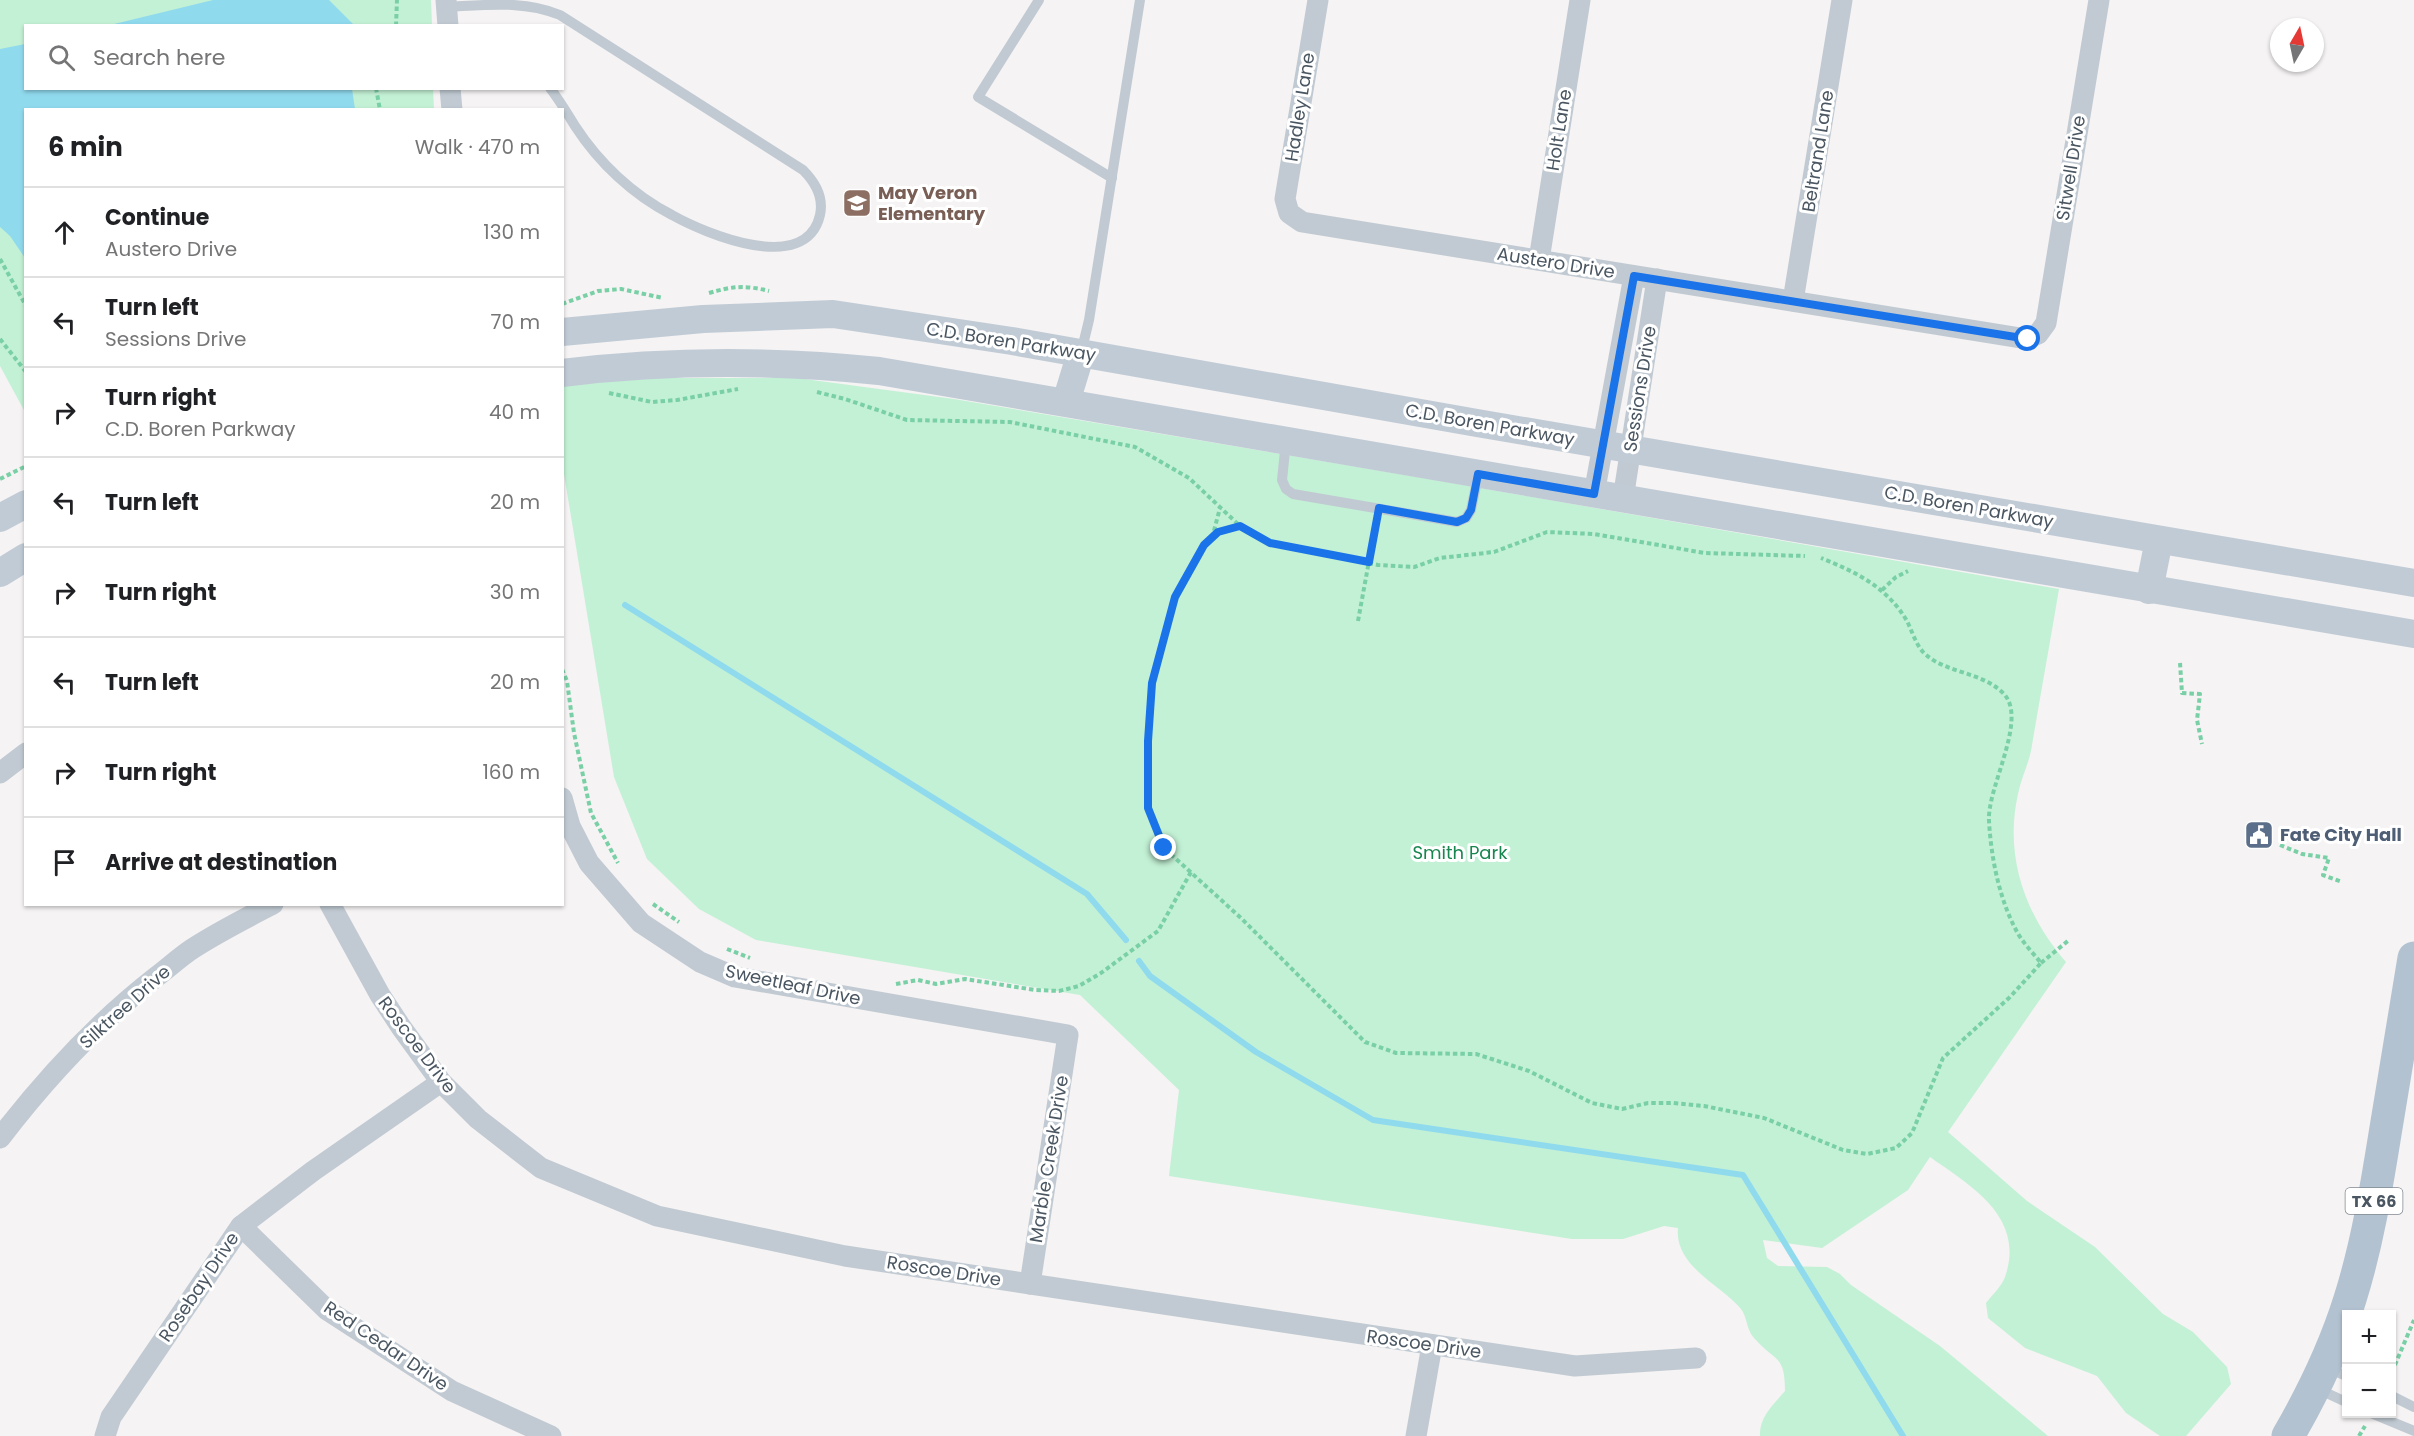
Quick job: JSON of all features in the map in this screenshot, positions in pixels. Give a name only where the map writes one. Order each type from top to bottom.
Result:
[{"type":"main road","name":"TX 66","points":[[2288,1436],[2328,1377],[2367,1236],[2414,958]]},
{"type":"street","name":"Hadley Lane","points":[[1289,213],[1285,199],[1318,0]]},
{"type":"street","name":"Holt Lane","points":[[1539,260],[1580,0]]},
{"type":"street","name":"Beltrand Lane","points":[[1793,301],[1842,0]]},
{"type":"street","name":"Sitwell Drive","points":[[2038,334],[2046,323],[2099,0]]},
{"type":"street","points":[[450,90],[452,108]]},
{"type":"street","name":"Austero Drive","points":[[1289,213],[1302,222],[1634,276],[2028,339],[2038,334]]},
{"type":"street","name":"Sessions Drive","points":[[1623,499],[1617,447],[1634,276]]},
{"type":"street","name":"Sessions Drive","points":[[1594,494],[1617,447],[1657,279]]},
{"type":"street","name":"C.D. Boren Parkway","points":[[564,332],[703,319],[833,314],[1081,353],[2414,583]]},
{"type":"street","points":[[1066,402],[1081,353]]},
{"type":"street","points":[[564,373],[627,365],[765,362],[879,371],[2414,634]]},
{"type":"street","points":[[0,518],[24,505]]},
{"type":"street","points":[[2149,590],[2159,540]]},
{"type":"street","points":[[0,573],[24,558]]},
{"type":"street","points":[[0,773],[24,755]]},
{"type":"street","name":"Sweetleaf Drive","points":[[564,805],[570,826],[589,862],[641,923],[700,962],[735,977],[1068,1035]]},
{"type":"street","name":"Silktree Drive","points":[[0,1138],[62,1064],[140,990],[191,949],[269,906]]},
{"type":"street","name":"Roscoe Drive","points":[[331,906],[380,995],[441,1082],[478,1119],[541,1168],[657,1216],[845,1256],[1575,1366],[1696,1358]]},
{"type":"street","name":"Marble Creek Drive","points":[[1030,1284],[1068,1035]]},
{"type":"street","name":"Rosebay Drive","points":[[105,1436],[111,1416],[241,1226],[313,1171],[441,1082]]},
{"type":"street","name":"Red Cedar Drive","points":[[241,1226],[327,1310],[452,1391],[551,1436]]},
{"type":"street","points":[[1416,1436],[1432,1345]]},
{"type":"lane","points":[[1039,0],[978,97],[1112,178]]},
{"type":"lane","points":[[1081,353],[1089,320],[1140,0]]},
{"type":"lane","points":[[447,11],[528,4],[560,15],[802,170],[816,186],[820,215],[803,240],[786,247],[777,248],[723,237],[671,215],[633,189],[607,166],[564,108]]},
{"type":"lane","points":[[551,90],[564,108]]},
{"type":"lane","points":[[1286,441],[1282,480],[1286,489],[1293,494],[1457,522],[1466,518],[1471,510],[1478,474]]},
{"type":"lane","points":[[2328,1377],[2342,1396]]},
{"type":"lane","points":[[2396,1398],[2414,1407]]},
{"type":"lane","points":[[2384,1418],[2414,1431]]},
{"type":"path","points":[[396,24],[397,0]]},
{"type":"path","points":[[375,90],[380,108]]},
{"type":"path","points":[[0,259],[24,302]]},
{"type":"path","points":[[0,339],[24,369]]},
{"type":"path","points":[[606,393],[652,402],[677,400],[725,390],[749,389]]},
{"type":"path","points":[[808,389],[907,420],[1010,422],[1134,447],[1189,478],[1240,526],[1270,543],[1369,562],[1414,567],[1440,558],[1494,552],[1547,532],[1594,534],[1706,553],[1808,556]]},
{"type":"path","points":[[0,479],[24,467]]},
{"type":"path","points":[[1212,538],[1220,508]]},
{"type":"path","points":[[1358,621],[1379,508]]},
{"type":"path","points":[[1240,526],[1218,532],[1204,545],[1175,597],[1152,683],[1148,741],[1148,808],[1164,848],[1241,918],[1365,1042],[1396,1053],[1476,1054],[1528,1071],[1592,1103],[1622,1109],[1648,1103],[1673,1103],[1704,1106],[1764,1118],[1843,1150],[1867,1154],[1896,1148],[1912,1133],[1943,1058],[2010,997],[2041,963],[2069,940]]},
{"type":"path","points":[[1818,557],[1852,571],[1882,590],[1902,614],[1922,652],[1941,665],[1979,678],[2004,694],[2012,710],[2010,737],[1995,780],[1989,819],[1998,883],[2016,931],[2041,963]]},
{"type":"path","points":[[2180,663],[2182,693],[2200,694],[2197,720],[2202,744]]},
{"type":"path","points":[[564,674],[591,813],[620,867]]},
{"type":"path","points":[[2280,844],[2302,854],[2329,858],[2323,875],[2342,882]]},
{"type":"path","points":[[888,983],[918,980],[936,984],[965,979],[1035,990],[1059,991],[1080,986],[1101,974],[1158,931],[1191,872]]},
{"type":"path","points":[[644,900],[666,911],[687,928]]},
{"type":"path","points":[[723,948],[745,955],[756,963]]},
{"type":"path","points":[[2395,1364],[2414,1320]]},
{"type":"green space","points":[[0,0],[431,0],[432,24],[24,24],[24,90],[433,90],[434,108],[24,108],[24,410],[0,366]]},
{"type":"green space","name":"Smith Park","points":[[642,378],[797,378],[954,399],[2059,589],[2031,751],[2018,794],[2014,817],[2014,840],[2021,884],[2029,905],[2039,925],[2066,962],[1948,1132],[2027,1201],[2095,1247],[2163,1314],[2193,1332],[2227,1367],[2231,1384],[2186,1436],[2160,1436],[2126,1413],[2097,1376],[2025,1348],[1988,1318],[1986,1303],[2004,1280],[2009,1256],[2008,1237],[2001,1220],[1991,1205],[1977,1192],[1930,1157],[1908,1190],[1822,1248],[1763,1240],[1767,1258],[1778,1266],[1827,1267],[1840,1274],[1851,1285],[1940,1346],[2048,1436],[1760,1436],[1764,1417],[1785,1391],[1781,1364],[1751,1334],[1741,1309],[1691,1264],[1683,1253],[1678,1228],[1664,1226],[1623,1239],[1572,1239],[1169,1176],[1179,1090],[1080,995],[756,940],[699,909],[647,859],[614,777],[564,474],[564,385]]},
{"type":"water","points":[[213,0],[329,0],[353,24],[114,24]]},
{"type":"water","points":[[24,44],[24,90],[352,90],[355,108],[24,108],[24,257],[10,236],[0,227],[0,49]]},
{"type":"waterway","points":[[625,605],[1087,894],[1126,940]]},
{"type":"waterway","points":[[1139,961],[1150,976],[1256,1052],[1373,1120],[1743,1175],[1903,1436]]},
{"type":"place","name":"May Veron Elementary","points":[[857,203]]},
{"type":"place","name":"Fate City Hall","points":[[2259,835]]},
{"type":"route","points":[[1164,848],[1148,808],[1148,741],[1152,683],[1175,597],[1204,545],[1218,532],[1240,526],[1270,543],[1369,562],[1379,508],[1457,522],[1466,518],[1471,510],[1478,474],[1594,494],[1634,276],[2028,339]]}]
